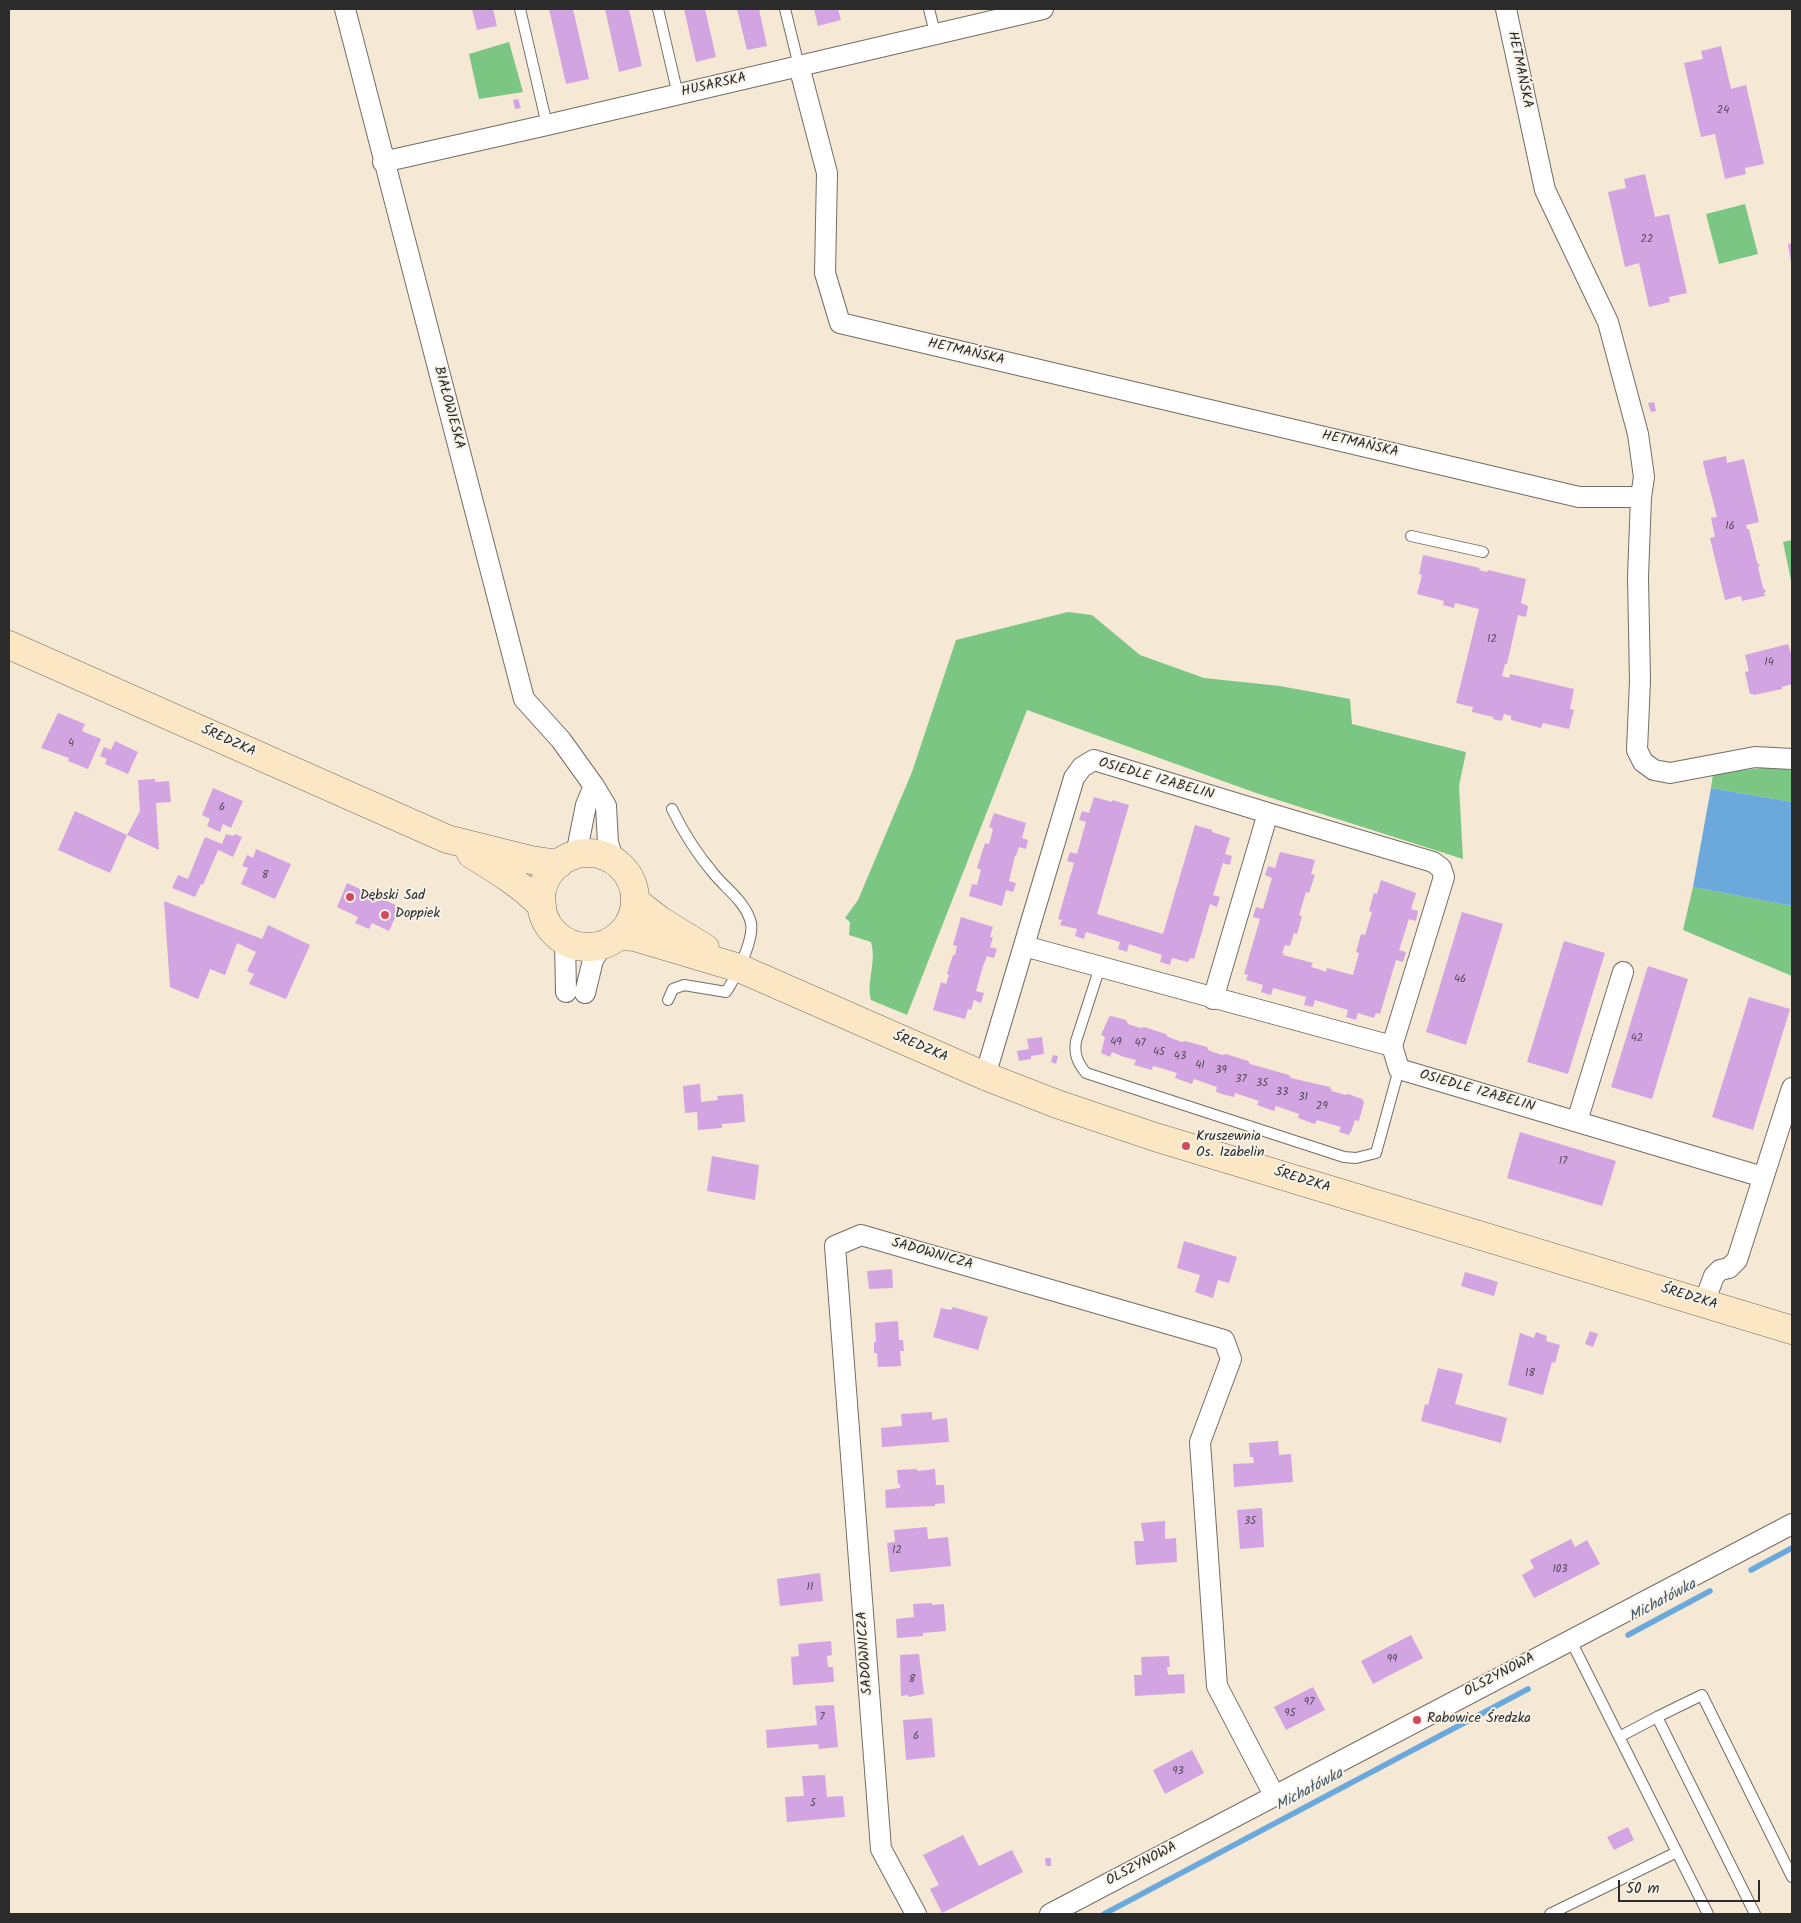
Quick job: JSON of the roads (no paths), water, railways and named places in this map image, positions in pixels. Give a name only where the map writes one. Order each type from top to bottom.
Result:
[{"type":"street","name":"BIAŁOWIESKA","points":[[345,9],[383,162],[524,699],[562,740],[606,806],[608,842],[614,861]]},
{"type":"street","name":"HUSARSKA","points":[[383,162],[1043,9]]},
{"type":"street","name":"HETMAŃSKA","points":[[799,66],[827,173],[825,273],[840,323],[1579,497],[1641,497],[1644,477],[1638,434],[1610,328],[1545,190],[1506,9]]},
{"type":"street","points":[[1641,497],[1638,577],[1640,680],[1637,750],[1643,762],[1654,770],[1670,773],[1755,757],[1792,759]]},
{"type":"street","name":"ŚREDZKA","points":[[9,644],[446,839],[508,876],[542,906]]},
{"type":"street","name":"OSIEDLE IZABELIN","points":[[985,1076],[1074,778],[1082,767],[1094,760],[1433,862],[1441,868],[1444,877],[1392,1046]]},
{"type":"street","points":[[568,859],[594,786]]},
{"type":"street","points":[[1213,999],[1268,813]]},
{"type":"street","name":"ŚREDZKA","points":[[446,839],[531,860],[568,859]]},
{"type":"street","points":[[565,940],[567,957],[576,992],[593,960],[631,920],[635,901],[630,879],[614,861],[596,854],[568,859],[550,872],[542,894],[542,906],[545,918],[551,929],[565,940],[582,947],[610,941]]},
{"type":"street","name":"ŚREDZKA","points":[[635,901],[661,921],[739,968]]},
{"type":"street","name":"ŚREDZKA","points":[[610,941],[635,937],[739,968],[985,1076],[1049,1101],[1155,1137],[1792,1330]]},
{"type":"street","points":[[1024,946],[1213,999],[1392,1046],[1399,1069]]},
{"type":"street","points":[[1577,1121],[1623,972]]},
{"type":"street","name":"OSIEDLE IZABELIN","points":[[1399,1069],[1763,1176]]},
{"type":"street","points":[[1704,1303],[1714,1276],[1737,1260],[1792,1088]]},
{"type":"street","name":"SADOWNICZA","points":[[916,1914],[881,1849],[835,1246],[861,1235],[1224,1340],[1231,1359],[1200,1442],[1217,1686],[1274,1795]]},
{"type":"street","name":"OLSZYNOWA","points":[[1050,1914],[1792,1524]]},
{"type":"lane","points":[[520,9],[547,125]]},
{"type":"lane","points":[[658,9],[678,95]]},
{"type":"lane","points":[[785,9],[799,66]]},
{"type":"lane","points":[[929,9],[935,33]]},
{"type":"lane","points":[[1411,536],[1483,552]]},
{"type":"lane","points":[[668,1000],[674,989],[684,985],[726,992],[739,968],[751,934],[750,923],[743,907],[700,856],[682,830],[672,809]]},
{"type":"lane","points":[[1100,967],[1074,1052],[1079,1065],[1086,1073],[1344,1157],[1356,1158],[1376,1153],[1399,1069]]},
{"type":"lane","points":[[1570,1639],[1708,1914]]},
{"type":"lane","points":[[1619,1737],[1702,1695],[1792,1877]]},
{"type":"lane","points":[[1657,1717],[1755,1914]]},
{"type":"lane","points":[[1550,1914],[1677,1852]]},
{"type":"water","points":[[1711,788],[1792,802],[1792,906],[1693,887]]},
{"type":"waterway","name":"Michałówka","points":[[1751,1570],[1792,1548]]},
{"type":"waterway","name":"Michałówka","points":[[1628,1635],[1710,1591]]},
{"type":"waterway","name":"Michałówka","points":[[1104,1914],[1528,1689]]},
{"type":"place","name":"Dębski Sad","points":[[350,897]]},
{"type":"place","name":"Doppiek","points":[[385,915]]},
{"type":"place","name":"Kruszewnia Os. Izabelin","points":[[1186,1146]]},
{"type":"place","name":"Rabowice Średzka","points":[[1417,1720]]}]
